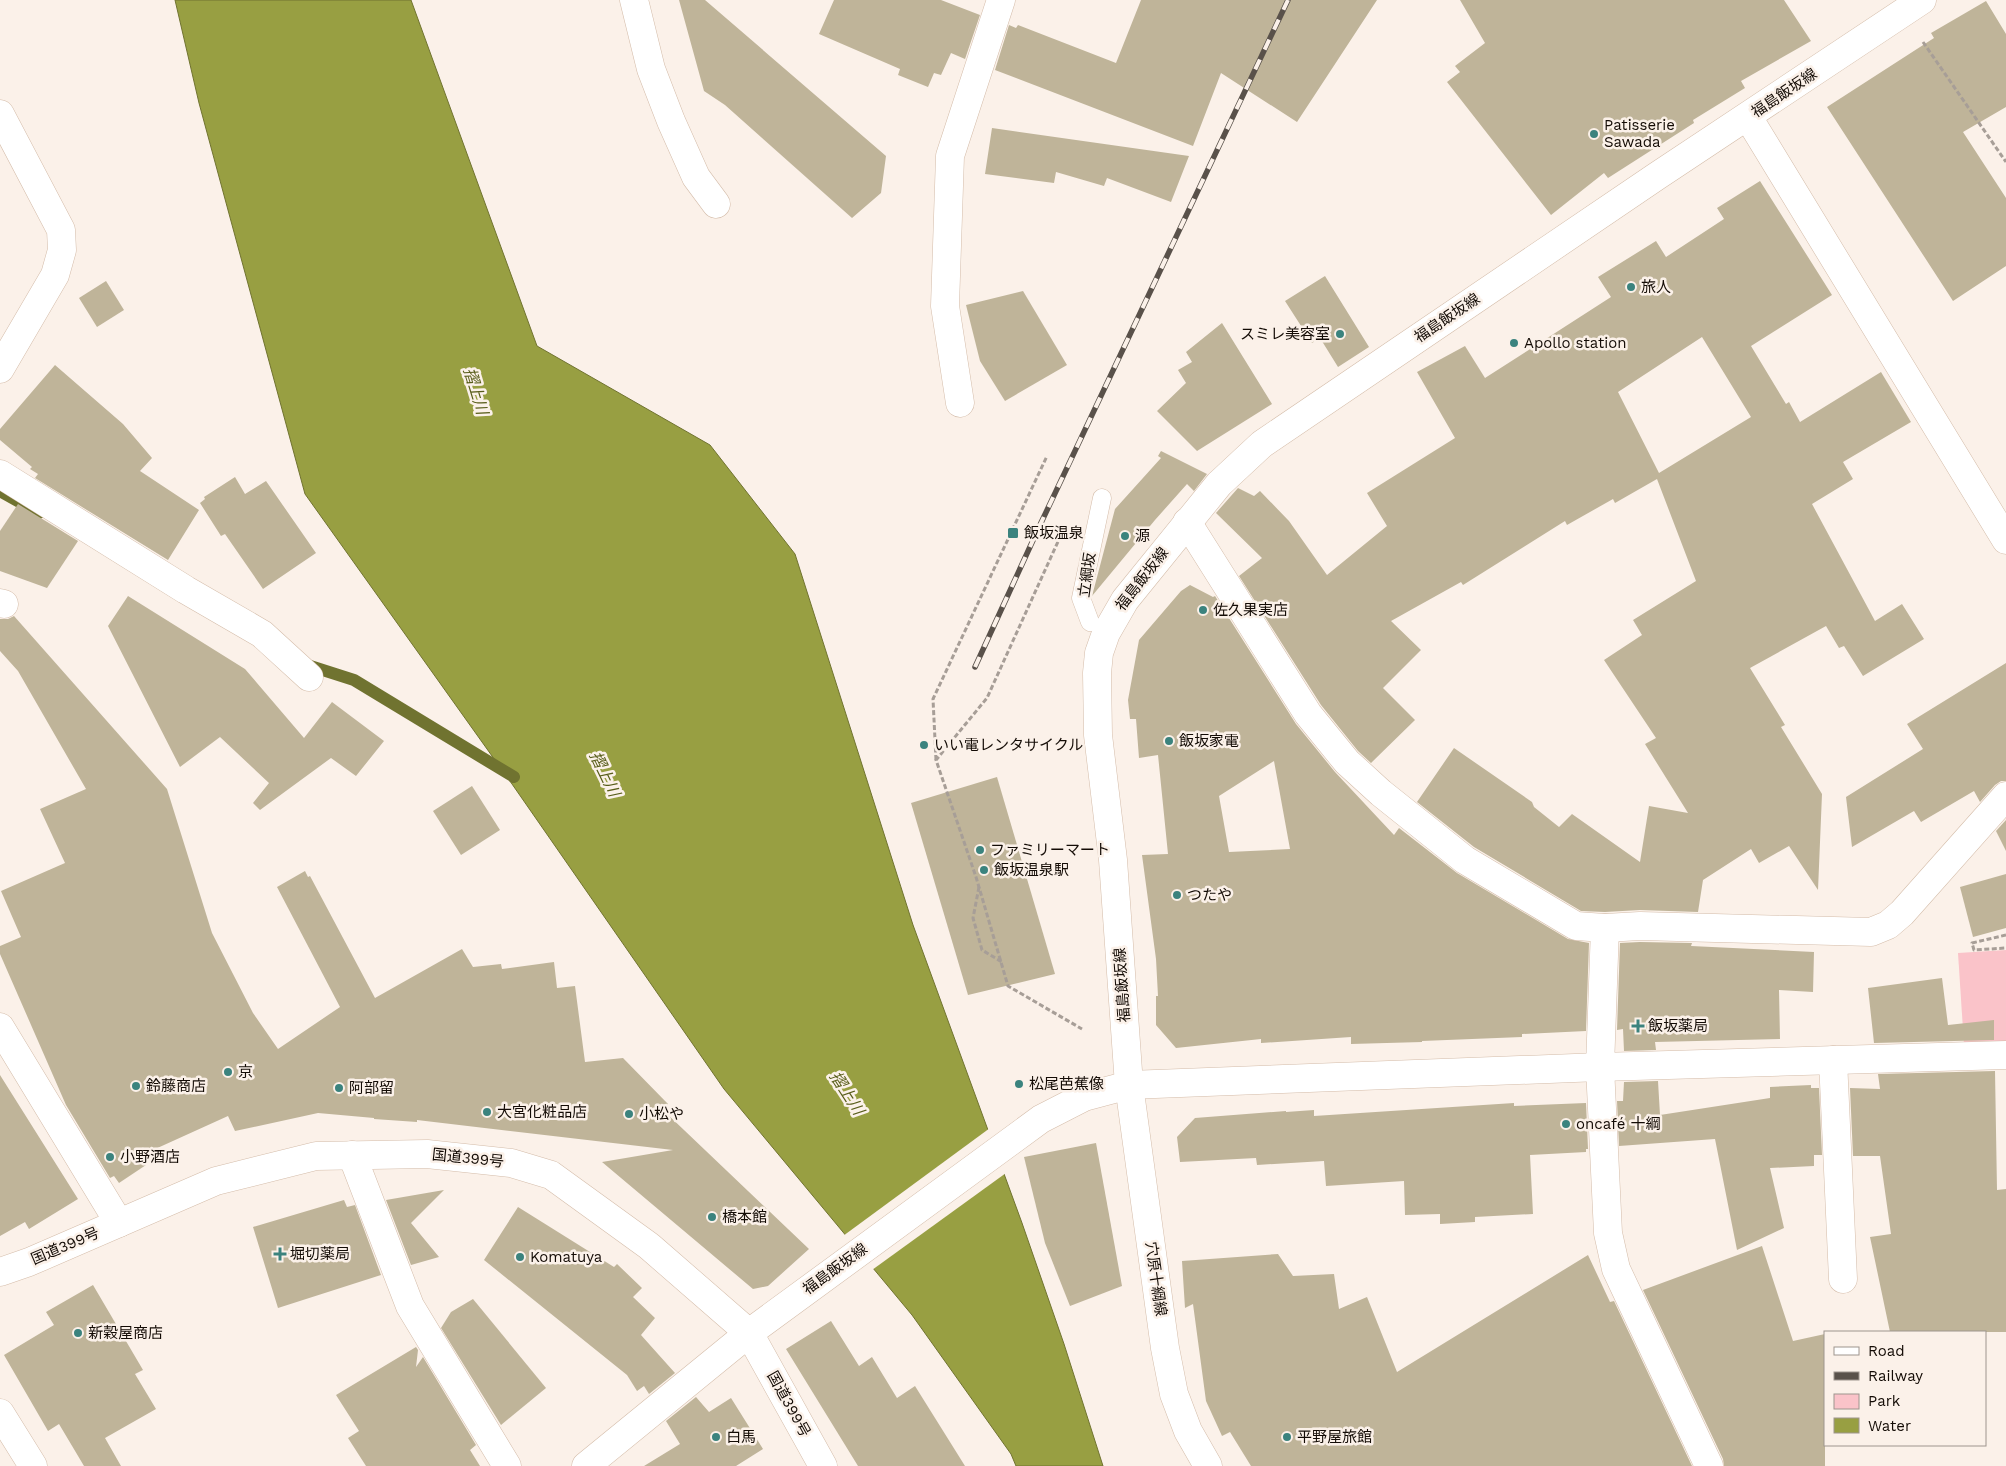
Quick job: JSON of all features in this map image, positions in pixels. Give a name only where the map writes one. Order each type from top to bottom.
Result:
[{"type":"main road","points":[[634,0],[651,69],[671,121],[696,177],[716,204]]},
{"type":"main road","points":[[960,403],[946,306],[950,156],[1001,0]]},
{"type":"main road","name":"福島飯坂線","points":[[586,1466],[749,1333],[1041,1119],[1084,1097],[1129,1085],[1113,860],[1098,735],[1097,673],[1099,652],[1114,617],[1125,600],[1219,484],[1262,444],[1657,176],[1748,117],[1908,6]]},
{"type":"main road","points":[[0,114],[61,230],[62,250],[55,275],[0,369]]},
{"type":"main road","points":[[1748,117],[2005,536]]},
{"type":"main road","points":[[0,474],[186,590],[262,634],[309,677]]},
{"type":"main road","points":[[1187,522],[1308,714],[1347,762],[1381,793],[1466,860],[1576,926],[1871,932],[1888,925],[1902,914],[2006,796]]},
{"type":"main road","points":[[1605,928],[1600,1067],[1608,1233],[1616,1269],[1709,1466]]},
{"type":"main road","points":[[0,1028],[119,1223]]},
{"type":"main road","points":[[1129,1085],[1600,1067],[2006,1055]]},
{"type":"main road","points":[[1833,1060],[1843,1279]]},
{"type":"main road","name":"穴原十綱線","points":[[1129,1085],[1165,1348],[1174,1394],[1188,1431],[1208,1466]]},
{"type":"main road","name":"国道399号","points":[[0,1272],[29,1262],[216,1181],[316,1156],[427,1154],[511,1163],[551,1175],[649,1246],[749,1333],[823,1466]]},
{"type":"main road","points":[[352,1155],[410,1306],[507,1466]]},
{"type":"main road","points":[[0,1413],[32,1466]]},
{"type":"lane","name":"立綱坂","points":[[1090,622],[1081,598],[1102,498]]},
{"type":"path","points":[[1908,6],[2006,162]]},
{"type":"path","points":[[1047,456],[933,699],[936,760],[979,886],[1008,986],[1082,1028]]},
{"type":"path","points":[[936,760],[987,698],[1065,527]]},
{"type":"path","points":[[979,886],[973,918],[982,950],[1002,962]]},
{"type":"path","points":[[2006,934],[1972,943],[1974,950],[2006,948]]},
{"type":"green space","points":[[2006,950],[2006,1042],[1964,1045],[1958,953]]},
{"type":"water","name":"摺上川","points":[[175,0],[411,0],[537,346],[710,445],[795,554],[913,925],[1022,1223],[1064,1344],[1103,1466],[1016,1466],[1011,1454],[912,1315],[724,1089],[512,784],[305,494],[199,103]]},
{"type":"pier","points":[[990,1128],[1006,1173],[872,1270],[843,1236]]},
{"type":"building","points":[[679,0],[705,0],[886,156],[881,193],[852,218],[725,105],[704,91]]},
{"type":"building","points":[[834,0],[941,0],[980,15],[965,59],[951,53],[941,75],[934,73],[928,87],[898,75],[900,69],[819,34]]},
{"type":"building","points":[[1141,0],[1377,0],[1297,122],[1221,73],[1193,146],[995,70],[1009,25],[1016,28],[1018,25],[1116,63]]},
{"type":"building","points":[[1460,0],[1784,0],[1811,41],[1741,81],[1745,88],[1693,120],[1694,123],[1608,178],[1604,173],[1551,215],[1447,82],[1460,72],[1455,66],[1485,43]]},
{"type":"building","points":[[1986,1],[2006,34],[2006,107],[1963,132],[2006,198],[2006,266],[1953,301],[1827,107],[1934,38],[1931,33]]},
{"type":"building","points":[[992,128],[1189,156],[1171,202],[1107,178],[1104,186],[1056,172],[1054,183],[985,174]]},
{"type":"building","points":[[1760,181],[1832,295],[1751,346],[1786,404],[1789,402],[1800,422],[1881,372],[1911,422],[1843,462],[1853,479],[1812,504],[1875,621],[1902,604],[1924,639],[1863,676],[1844,646],[1839,648],[1826,626],[1750,668],[1785,725],[1781,727],[1822,794],[1818,890],[1789,846],[1759,863],[1751,849],[1703,880],[1698,912],[1640,910],[1581,911],[1474,847],[1417,802],[1454,748],[1532,802],[1534,807],[1559,827],[1572,814],[1640,862],[1649,806],[1688,813],[1645,744],[1656,738],[1604,660],[1642,635],[1633,620],[1696,581],[1657,479],[1615,503],[1613,499],[1567,525],[1565,521],[1463,585],[1461,582],[1391,621],[1421,650],[1383,688],[1415,720],[1371,763],[1358,751],[1321,705],[1239,576],[1262,558],[1216,513],[1238,488],[1254,496],[1260,491],[1289,521],[1327,575],[1387,526],[1367,493],[1455,438],[1417,372],[1465,346],[1485,378],[1611,297],[1598,277],[1656,241],[1666,257],[1724,219],[1717,208]],"holes":[[[1702,337],[1751,417],[1659,473],[1618,392]]]},
{"type":"building","points":[[1325,276],[1369,347],[1338,367],[1320,338],[1312,343],[1285,301]]},
{"type":"building","points":[[106,281],[124,310],[97,327],[79,298]]},
{"type":"building","points":[[1023,291],[1067,365],[1005,401],[980,361],[966,305]]},
{"type":"building","points":[[1222,323],[1272,404],[1197,451],[1157,411],[1186,383],[1178,370],[1192,362],[1186,352]]},
{"type":"building","points":[[55,365],[123,424],[152,458],[140,471],[199,510],[168,560],[35,478],[38,474],[30,469],[32,467],[0,440],[0,429]]},
{"type":"building","points":[[1161,451],[1207,474],[1194,491],[1187,484],[1092,596],[1115,509],[1161,458],[1158,456]]},
{"type":"building","points":[[235,477],[245,494],[266,481],[316,553],[263,589],[225,534],[221,536],[200,503],[205,499],[204,497]]},
{"type":"building","points":[[18,504],[78,541],[47,588],[0,571],[0,531]]},
{"type":"building","points":[[1190,585],[1213,597],[1215,596],[1296,724],[1335,772],[1394,835],[1399,828],[1457,873],[1568,939],[1589,943],[1586,1031],[1522,1034],[1522,1037],[1351,1044],[1351,1037],[1261,1043],[1261,1039],[1176,1048],[1156,1025],[1156,996],[1158,996],[1156,959],[1142,855],[1168,854],[1158,755],[1139,758],[1136,719],[1130,719],[1128,700],[1139,640],[1181,591]],"holes":[[[1274,761],[1290,849],[1229,852],[1219,796]]]},
{"type":"building","points":[[128,596],[245,669],[304,738],[332,702],[384,741],[356,776],[331,758],[260,810],[253,803],[269,783],[220,737],[180,767],[108,626]]},
{"type":"building","points":[[14,616],[167,789],[212,933],[253,1013],[278,1049],[340,1007],[277,887],[305,871],[308,877],[310,876],[375,998],[462,949],[473,967],[501,964],[502,969],[554,962],[557,988],[575,986],[585,1062],[623,1058],[668,1104],[663,1110],[809,1249],[768,1286],[753,1289],[602,1162],[673,1150],[417,1120],[417,1122],[374,1119],[318,1113],[235,1131],[228,1116],[142,1155],[146,1165],[119,1183],[114,1176],[110,1178],[66,1105],[0,954],[0,946],[21,937],[1,891],[65,863],[40,809],[86,789],[18,671],[0,651],[0,619],[8,619]]},
{"type":"building","points":[[2006,663],[2006,781],[2001,781],[1995,785],[1980,802],[1974,791],[1921,822],[1914,811],[1852,847],[1846,797],[1923,749],[1907,724]]},
{"type":"building","points":[[997,777],[1055,974],[968,995],[911,803]]},
{"type":"building","points":[[472,786],[500,830],[461,855],[433,811]]},
{"type":"building","points":[[2006,820],[2006,851],[1996,831]]},
{"type":"building","points":[[2006,874],[2006,928],[1973,937],[1960,887]]},
{"type":"building","points":[[1620,943],[1692,943],[1691,946],[1814,952],[1813,992],[1779,990],[1780,1039],[1655,1042],[1656,1050],[1624,1051],[1623,1029],[1617,1030]]},
{"type":"building","points":[[1942,978],[1948,1025],[1994,1020],[1994,1040],[1874,1043],[1868,988]]},
{"type":"building","points":[[1995,1071],[1997,1190],[2006,1189],[2006,1332],[1890,1331],[1870,1237],[1891,1234],[1880,1156],[1853,1156],[1850,1088],[1880,1089],[1878,1074]]},
{"type":"building","points":[[0,1075],[78,1199],[29,1229],[25,1222],[0,1236]]},
{"type":"building","points":[[1658,1081],[1660,1115],[1770,1098],[1770,1087],[1811,1085],[1811,1088],[1819,1088],[1822,1155],[1814,1155],[1814,1166],[1770,1168],[1784,1228],[1737,1250],[1715,1139],[1619,1146],[1617,1101],[1623,1101],[1624,1082]]},
{"type":"building","points":[[1514,1103],[1514,1106],[1586,1103],[1588,1149],[1586,1149],[1586,1152],[1530,1155],[1533,1214],[1475,1217],[1475,1222],[1440,1224],[1440,1214],[1405,1215],[1404,1181],[1326,1186],[1324,1161],[1257,1165],[1256,1158],[1180,1162],[1177,1137],[1195,1118],[1314,1110],[1314,1116]]},
{"type":"building","points":[[1096,1143],[1122,1286],[1070,1306],[1045,1243],[1024,1157]]},
{"type":"building","points":[[444,1190],[411,1223],[439,1257],[411,1265],[386,1200]]},
{"type":"building","points":[[344,1200],[347,1207],[355,1205],[381,1275],[278,1308],[253,1227]]},
{"type":"building","points":[[518,1207],[614,1267],[617,1264],[642,1288],[633,1297],[655,1318],[641,1335],[675,1373],[649,1394],[644,1386],[637,1391],[627,1375],[484,1260]]},
{"type":"building","points":[[1762,1246],[1793,1341],[1824,1334],[1825,1466],[1724,1466],[1723,1459],[1643,1290]]},
{"type":"building","points":[[1278,1254],[1293,1276],[1334,1274],[1339,1309],[1367,1297],[1397,1372],[1588,1255],[1610,1302],[1614,1301],[1692,1466],[1251,1466],[1230,1432],[1222,1436],[1206,1401],[1193,1304],[1185,1308],[1182,1261]]},
{"type":"building","points":[[93,1285],[143,1370],[135,1374],[156,1409],[105,1438],[121,1466],[84,1466],[59,1424],[48,1431],[4,1355],[54,1325],[46,1312]]},
{"type":"building","points":[[473,1299],[546,1388],[501,1425],[441,1328],[451,1312]]},
{"type":"building","points":[[831,1321],[859,1366],[872,1357],[897,1398],[915,1386],[965,1466],[858,1466],[786,1349]]},
{"type":"building","points":[[416,1347],[418,1350],[416,1367],[423,1357],[476,1445],[470,1450],[480,1466],[366,1466],[348,1438],[359,1431],[336,1395]]},
{"type":"building","points":[[696,1397],[709,1412],[731,1398],[763,1449],[736,1466],[644,1466],[680,1444],[666,1421]]},
{"type":"waterway","points":[[0,491],[39,513]]},
{"type":"waterway","points":[[304,664],[354,680],[514,777]]},
{"type":"railway","points":[[975,667],[1288,0]]},
{"type":"place","name":"Patisserie Sawada","points":[[1594,134]]},
{"type":"place","name":"旅人","points":[[1631,287]]},
{"type":"place","name":"スミレ美容室","points":[[1340,334]]},
{"type":"place","name":"Apollo station","points":[[1514,343]]},
{"type":"place","name":"飯坂温泉","points":[[1013,533]]},
{"type":"place","name":"源","points":[[1125,536]]},
{"type":"place","name":"佐久果実店","points":[[1203,610]]},
{"type":"place","name":"飯坂家電","points":[[1169,741]]},
{"type":"place","name":"いい電レンタサイクル","points":[[924,745]]},
{"type":"place","name":"ファミリーマート","points":[[980,850]]},
{"type":"place","name":"飯坂温泉駅","points":[[984,870]]},
{"type":"place","name":"つたや","points":[[1177,895]]},
{"type":"place","name":"飯坂薬局","points":[[1638,1026]]},
{"type":"place","name":"京","points":[[228,1072]]},
{"type":"place","name":"松尾芭蕉像","points":[[1019,1084]]},
{"type":"place","name":"鈴藤商店","points":[[136,1086]]},
{"type":"place","name":"阿部留","points":[[339,1088]]},
{"type":"place","name":"大宮化粧品店","points":[[487,1112]]},
{"type":"place","name":"小松や","points":[[629,1114]]},
{"type":"place","name":"oncafé 十綱","points":[[1566,1124]]},
{"type":"place","name":"小野酒店","points":[[110,1157]]},
{"type":"place","name":"橋本館","points":[[712,1217]]},
{"type":"place","name":"堀切薬局","points":[[280,1254]]},
{"type":"place","name":"Komatuya","points":[[520,1257]]},
{"type":"place","name":"新穀屋商店","points":[[78,1333]]},
{"type":"place","name":"白馬","points":[[716,1437]]},
{"type":"place","name":"平野屋旅館","points":[[1287,1437]]}]
